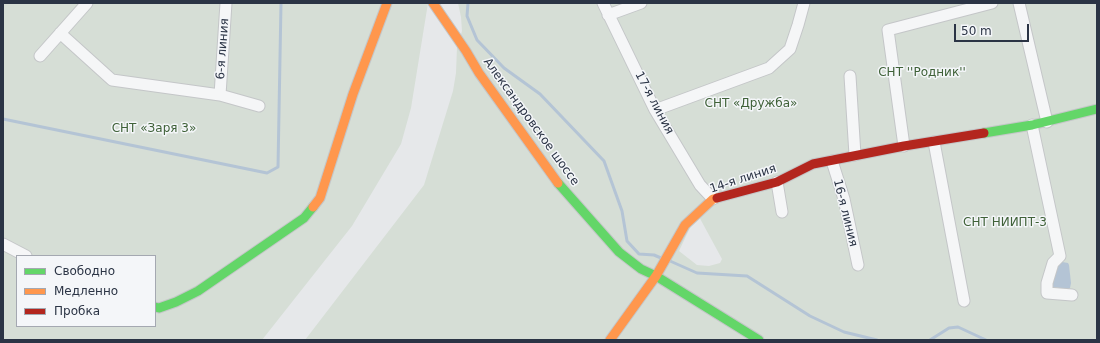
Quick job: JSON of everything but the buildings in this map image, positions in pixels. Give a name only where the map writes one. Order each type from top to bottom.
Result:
[{"type":"street","points":[[40,56],[87,3]]},
{"type":"street","name":"6-я линия","points":[[220,95],[226,3]]},
{"type":"street","points":[[156,307],[159,308],[176,302],[198,291],[304,218],[320,198],[353,94],[387,3]]},
{"type":"street","name":"Александровское шоссе","points":[[433,3],[466,51],[479,73],[559,184],[619,252],[641,269],[656,276],[759,340]]},
{"type":"street","name":"17-я линия","points":[[603,3],[656,110],[700,185],[713,199]]},
{"type":"street","points":[[608,15],[641,3]]},
{"type":"street","points":[[656,110],[769,68],[790,49],[804,3]]},
{"type":"street","points":[[899,147],[888,30],[992,3]]},
{"type":"street","points":[[1019,3],[1047,122]]},
{"type":"street","points":[[60,33],[112,80],[220,95],[259,106]]},
{"type":"street","points":[[850,76],[855,155]]},
{"type":"street","name":"14-я линия","points":[[610,340],[656,276],[685,226],[713,199],[777,182],[813,164],[899,147],[1032,125],[1097,109]]},
{"type":"street","points":[[1032,125],[1060,256],[1052,263],[1047,283],[1047,293],[1072,295]]},
{"type":"street","points":[[934,142],[964,301]]},
{"type":"street","name":"16-я линия","points":[[832,161],[844,199],[858,265]]},
{"type":"street","points":[[777,182],[782,212]]},
{"type":"street","points":[[3,244],[24,255]]},
{"type":"green space","name":"СНТ «Заря 3»","points":[[3,3],[428,3],[411,108],[401,144],[352,226],[262,340],[3,340]]},
{"type":"green space","points":[[458,3],[1097,3],[1097,340],[305,340],[424,185],[453,91],[456,73],[457,47],[462,31]],"holes":[[[697,213],[722,259],[720,263],[709,266],[697,265],[679,251]]]},
{"type":"water","points":[[1062,262],[1068,263],[1069,265],[1071,283],[1070,288],[1068,289],[1052,287],[1050,281],[1057,264]]},
{"type":"waterway","points":[[3,119],[267,173],[278,167],[281,3]]},
{"type":"waterway","points":[[468,3],[467,16],[477,40],[504,68],[540,94],[604,161],[622,211],[627,241],[639,254],[654,255],[661,258]]},
{"type":"waterway","points":[[670,261],[697,273],[747,276],[810,316],[844,332],[877,340]]},
{"type":"waterway","points":[[930,340],[949,328],[958,327],[986,340]]},
{"type":"traffic: fast","points":[[984,133],[1032,125],[1097,109]]},
{"type":"traffic: fast","points":[[558,183],[619,252],[641,269],[656,276],[759,340]]},
{"type":"traffic: fast","points":[[156,307],[159,308],[176,302],[198,291],[304,218],[313,207]]},
{"type":"traffic: slow","points":[[313,207],[320,198],[353,94],[387,3]]},
{"type":"traffic: slow","points":[[433,3],[466,51],[479,73],[558,183]]},
{"type":"traffic: slow","points":[[610,340],[656,276],[685,225],[713,199],[717,198]]},
{"type":"traffic: jam","points":[[717,198],[777,182],[813,164],[904,146],[984,133]]},
{"type":"park label","name":"СНТ ''Родник''","points":[[922,73]]},
{"type":"park label","name":"СНТ «Дружба»","points":[[751,104]]},
{"type":"park label","name":"СНТ НИИПТ-3","points":[[1005,223]]}]
